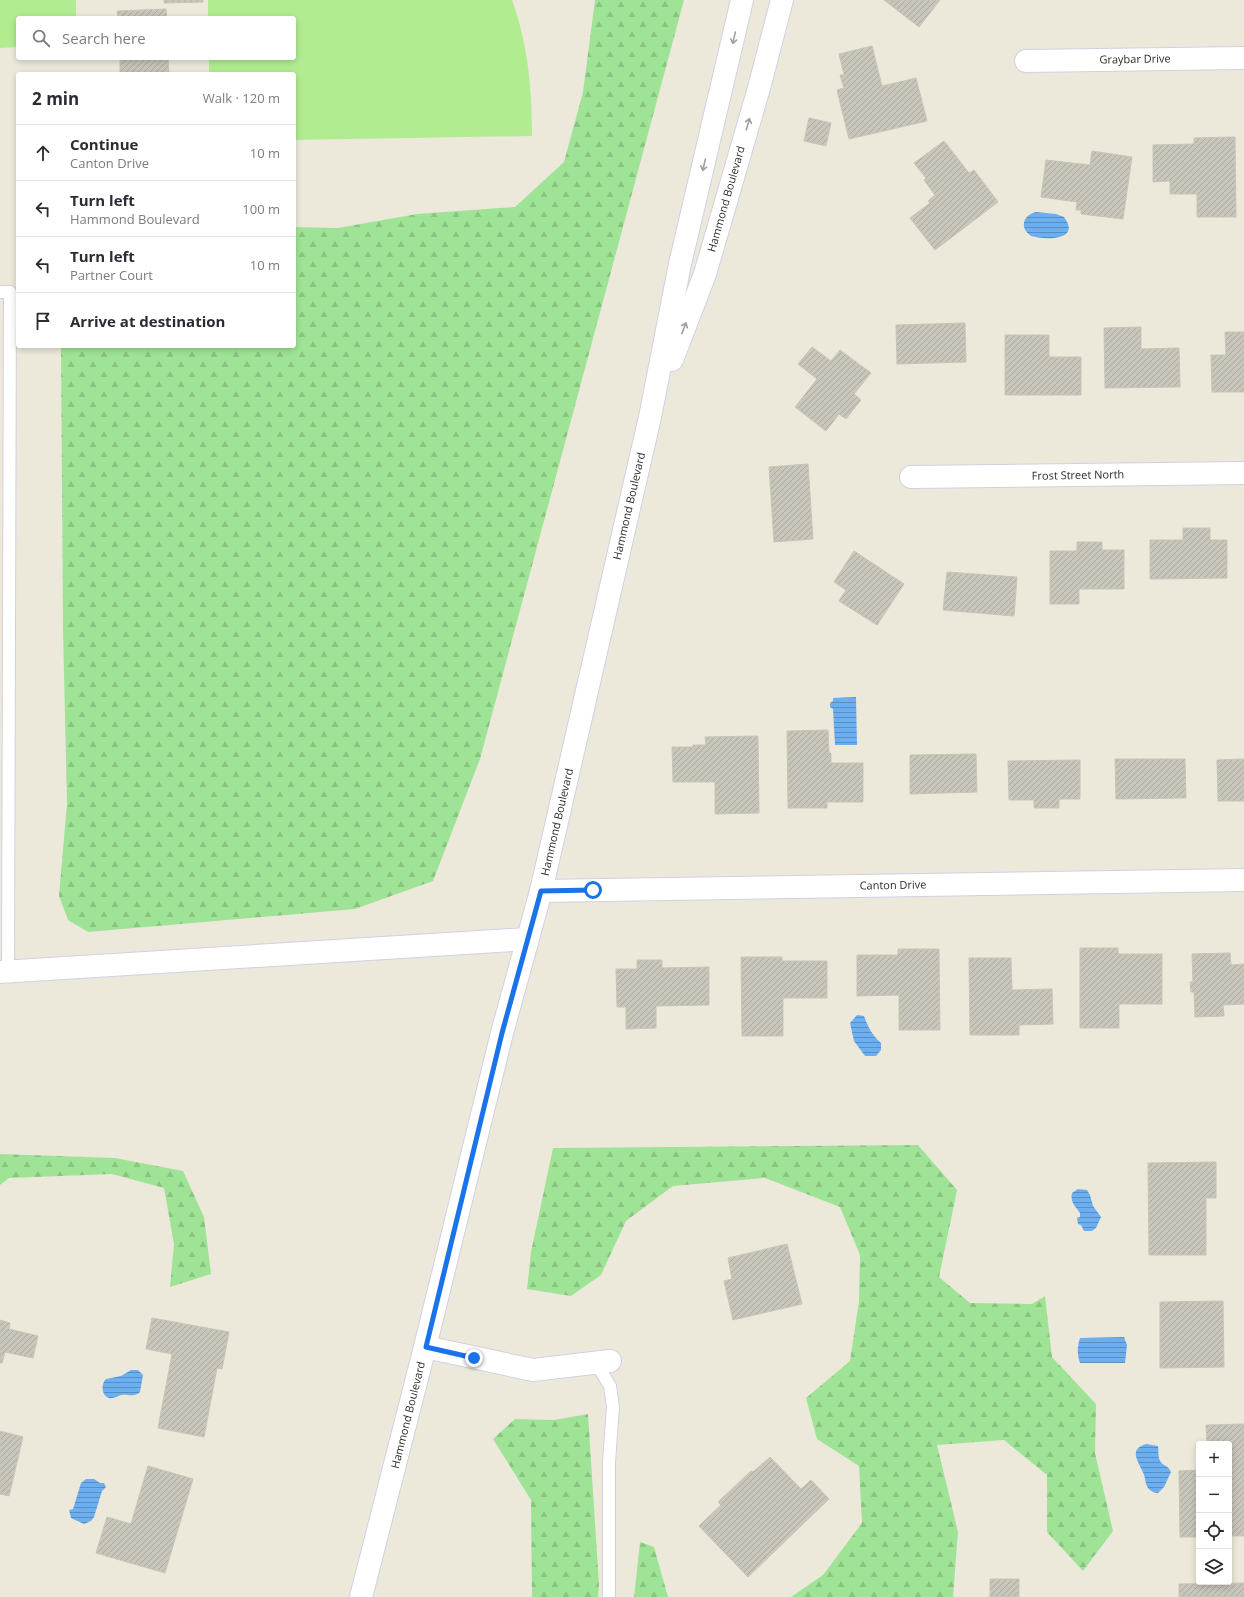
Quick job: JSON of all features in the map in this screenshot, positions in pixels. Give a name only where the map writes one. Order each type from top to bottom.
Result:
[{"type":"street","name":"Hammond Boulevard","points":[[362,1597],[426,1347],[502,1033],[541,891],[650,417],[680,264],[742,0]]},
{"type":"street","name":"Hammond Boulevard","points":[[650,417],[705,274],[759,88],[782,0]]},
{"type":"street","name":"Graybar Drive","points":[[1026,61],[1244,58]]},
{"type":"street","name":"Frost Street North","points":[[911,477],[1244,473]]},
{"type":"street","name":"Canton Drive","points":[[541,891],[1244,880]]},
{"type":"street","points":[[4,972],[528,939]]},
{"type":"street","points":[[426,1347],[533,1370],[603,1362]]},
{"type":"lane","points":[[0,292],[10,292],[4,972]]},
{"type":"lane","points":[[603,1362],[610,1386],[613,1406],[609,1462],[609,1597]]},
{"type":"green space","points":[[0,0],[76,0],[76,16],[16,16],[16,47],[0,48]]},
{"type":"green space","points":[[208,0],[512,0],[522,33],[528,67],[532,136],[296,140],[296,72],[209,72],[209,60],[296,60],[296,16],[208,16]]},
{"type":"green space","points":[[595,0],[684,0],[480,759],[433,881],[355,909],[88,932],[68,920],[59,896],[67,803],[63,630],[61,348],[296,348],[296,227],[338,228],[417,214],[515,207],[564,162],[583,92]]},
{"type":"green space","points":[[918,1145],[957,1190],[939,1277],[970,1303],[1032,1304],[1045,1296],[1052,1357],[1096,1404],[1095,1453],[1113,1531],[1083,1571],[1047,1532],[1047,1475],[1004,1440],[937,1445],[958,1532],[953,1597],[791,1597],[823,1575],[862,1523],[859,1466],[817,1439],[806,1398],[850,1361],[859,1301],[860,1255],[840,1207],[765,1178],[673,1186],[626,1221],[601,1275],[571,1296],[527,1289],[531,1252],[553,1148]]},
{"type":"green space","points":[[0,1154],[115,1158],[183,1171],[204,1217],[211,1274],[170,1287],[174,1244],[164,1188],[112,1174],[9,1178],[0,1185]]},
{"type":"green space","points":[[588,1414],[599,1585],[598,1597],[532,1597],[531,1500],[493,1439],[515,1419],[554,1420]]},
{"type":"green space","points":[[640,1542],[654,1547],[668,1597],[634,1597]]},
{"type":"water","points":[[1036,212],[1056,214],[1064,217],[1068,225],[1068,231],[1065,235],[1052,238],[1031,236],[1025,229],[1024,222],[1028,216]]},
{"type":"water","points":[[856,697],[857,745],[835,745],[833,709],[830,707],[830,703],[833,701],[833,698]]},
{"type":"water","points":[[857,1015],[864,1016],[871,1031],[881,1043],[881,1050],[876,1056],[865,1056],[854,1041],[850,1023]]},
{"type":"water","points":[[1078,1189],[1087,1190],[1093,1206],[1101,1217],[1096,1228],[1092,1231],[1084,1231],[1081,1225],[1078,1224],[1077,1218],[1080,1217],[1080,1213],[1073,1204],[1072,1193]]},
{"type":"water","points":[[1124,1337],[1127,1345],[1125,1363],[1080,1363],[1078,1357],[1078,1344],[1080,1338]]},
{"type":"water","points":[[131,1370],[138,1370],[143,1375],[140,1392],[134,1395],[121,1395],[112,1398],[106,1397],[103,1392],[104,1381],[106,1379],[121,1376]]},
{"type":"water","points":[[1146,1444],[1158,1446],[1160,1461],[1171,1472],[1164,1487],[1158,1493],[1155,1493],[1147,1487],[1144,1475],[1136,1458],[1137,1450]]},
{"type":"water","points":[[86,1479],[94,1479],[100,1483],[104,1483],[106,1487],[102,1491],[94,1517],[91,1521],[84,1524],[71,1518],[69,1510],[73,1509],[81,1483]]},
{"type":"building","points":[[164,0],[203,0],[203,2],[164,3]]},
{"type":"building","points":[[884,0],[940,0],[919,27]]},
{"type":"building","points":[[166,9],[167,16],[118,16],[117,11]]},
{"type":"building","points":[[872,46],[882,86],[916,78],[927,121],[849,139],[837,90],[844,88],[840,75],[844,75],[839,54]]},
{"type":"building","points":[[120,60],[168,60],[169,72],[120,72]]},
{"type":"building","points":[[809,118],[831,123],[826,146],[804,141]]},
{"type":"building","points":[[1235,137],[1236,217],[1197,217],[1197,194],[1170,194],[1170,181],[1153,182],[1153,145],[1194,144],[1194,138]]},
{"type":"building","points":[[944,141],[969,173],[974,170],[998,202],[935,250],[910,218],[930,203],[928,201],[935,195],[924,180],[926,178],[914,163]]},
{"type":"building","points":[[1092,151],[1132,157],[1123,219],[1081,214],[1081,210],[1076,210],[1077,202],[1041,197],[1046,160],[1090,165]]},
{"type":"building","points":[[965,323],[966,362],[897,364],[896,325]]},
{"type":"building","points":[[1141,327],[1141,349],[1179,348],[1180,387],[1105,388],[1104,328]]},
{"type":"building","points":[[1225,332],[1244,332],[1244,392],[1212,392],[1211,355],[1226,355]]},
{"type":"building","points":[[1005,335],[1049,335],[1049,357],[1081,357],[1081,395],[1005,395]]},
{"type":"building","points":[[812,347],[831,361],[840,350],[871,373],[854,394],[861,400],[846,419],[839,414],[826,431],[795,407],[817,379],[798,364]]},
{"type":"building","points":[[808,464],[813,539],[774,542],[769,467]]},
{"type":"building","points":[[1183,528],[1210,528],[1210,540],[1227,540],[1227,578],[1150,579],[1150,540],[1183,540]]},
{"type":"building","points":[[1077,542],[1102,542],[1102,550],[1124,550],[1124,589],[1079,589],[1079,604],[1050,604],[1050,551],[1077,551]]},
{"type":"building","points":[[854,551],[904,584],[877,625],[839,601],[846,590],[834,582]]},
{"type":"building","points":[[947,572],[1017,577],[1014,616],[943,610]]},
{"type":"building","points":[[828,730],[831,763],[863,763],[863,802],[827,802],[827,808],[788,808],[787,731]]},
{"type":"building","points":[[758,736],[759,813],[715,814],[715,782],[673,782],[672,747],[693,747],[693,745],[706,745],[705,737]]},
{"type":"building","points":[[976,754],[977,792],[910,794],[910,755]]},
{"type":"building","points":[[1115,759],[1185,759],[1186,798],[1116,799]]},
{"type":"building","points":[[1244,759],[1244,801],[1218,801],[1217,760]]},
{"type":"building","points":[[1080,760],[1080,799],[1059,799],[1059,808],[1034,808],[1034,800],[1009,800],[1008,761]]},
{"type":"building","points":[[1080,948],[1118,948],[1118,954],[1162,954],[1162,1004],[1119,1004],[1119,1028],[1080,1028]]},
{"type":"building","points":[[898,949],[939,949],[940,1030],[899,1030],[899,995],[857,996],[857,955],[898,955]]},
{"type":"building","points":[[1230,953],[1231,965],[1244,964],[1244,1004],[1223,1005],[1224,1016],[1195,1017],[1194,992],[1191,992],[1190,982],[1193,982],[1192,954]]},
{"type":"building","points":[[741,957],[782,957],[782,961],[827,961],[827,998],[783,998],[783,1036],[742,1036]]},
{"type":"building","points":[[969,958],[1011,958],[1012,990],[1052,989],[1053,1024],[1019,1025],[1019,1035],[970,1035]]},
{"type":"building","points":[[637,960],[662,960],[662,968],[709,967],[709,1005],[656,1006],[656,1028],[626,1029],[626,1007],[617,1007],[616,969],[637,969]]},
{"type":"building","points":[[1216,1162],[1216,1198],[1206,1198],[1206,1255],[1149,1255],[1148,1163]]},
{"type":"building","points":[[787,1244],[802,1304],[733,1320],[724,1281],[732,1279],[728,1258]]},
{"type":"building","points":[[1223,1301],[1224,1367],[1160,1368],[1160,1302]]},
{"type":"building","points":[[152,1318],[229,1332],[222,1369],[217,1368],[204,1437],[158,1428],[172,1354],[146,1349]]},
{"type":"building","points":[[0,1320],[10,1323],[9,1329],[38,1336],[33,1358],[5,1352],[2,1363],[0,1363]]},
{"type":"building","points":[[1244,1424],[1244,1536],[1232,1536],[1232,1441],[1207,1441],[1206,1425]]},
{"type":"building","points":[[0,1431],[23,1437],[9,1496],[0,1494]]},
{"type":"building","points":[[770,1457],[801,1489],[811,1480],[829,1499],[748,1577],[699,1526],[721,1505],[718,1502],[751,1471],[753,1472]]},
{"type":"building","points":[[148,1466],[193,1479],[165,1573],[96,1553],[107,1517],[131,1524]]},
{"type":"building","points":[[1196,1470],[1196,1537],[1180,1537],[1179,1471]]},
{"type":"building","points":[[990,1579],[1019,1579],[1019,1597],[990,1597]]},
{"type":"building","points":[[1232,1583],[1244,1583],[1244,1597],[1179,1597],[1179,1584],[1232,1585]]},
{"type":"route","points":[[474,1358],[426,1347],[502,1033],[541,891],[593,890]]}]
